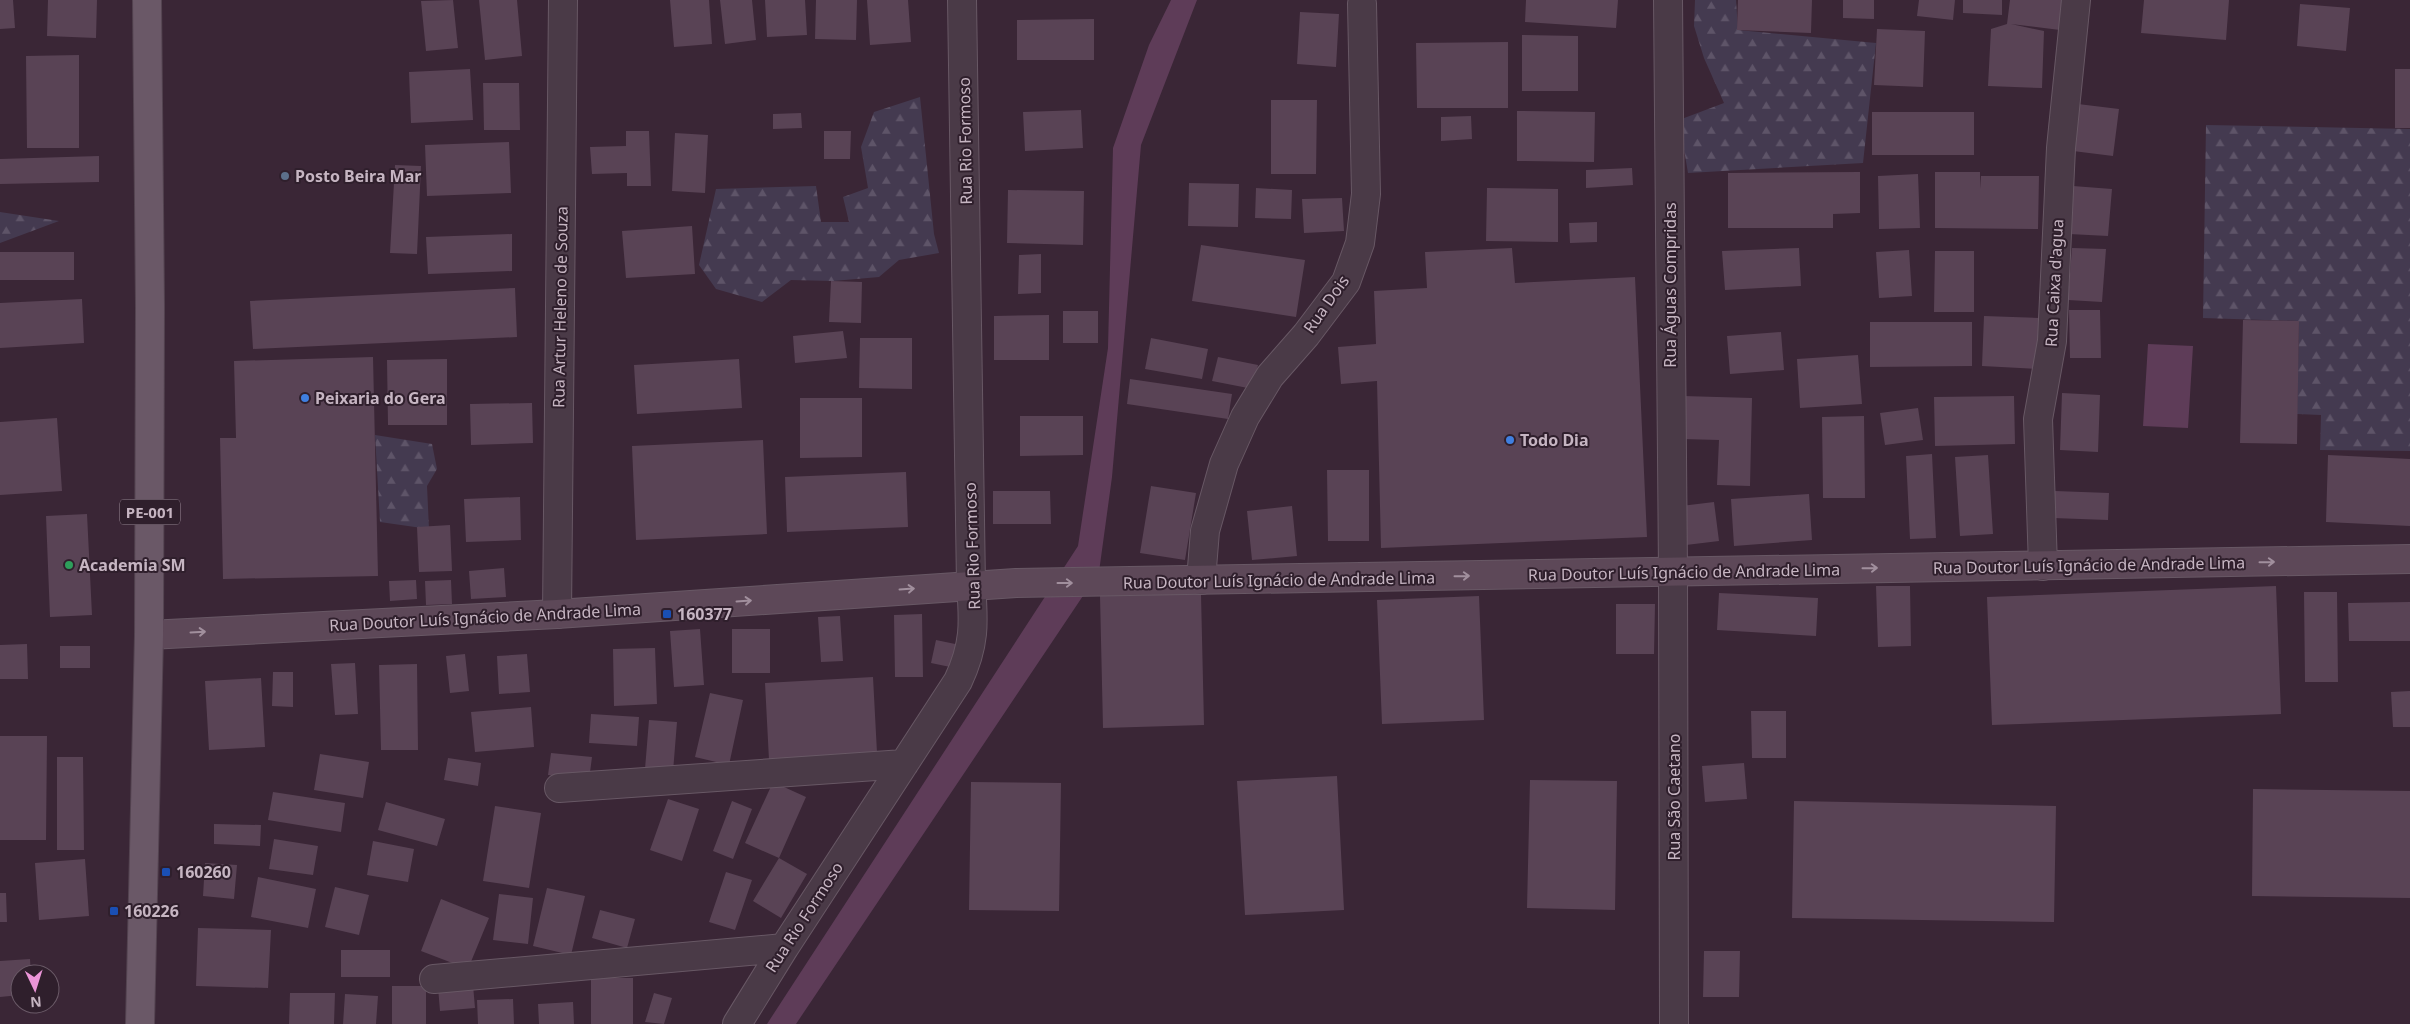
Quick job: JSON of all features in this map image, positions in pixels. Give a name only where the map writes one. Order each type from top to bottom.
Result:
[{"type":"main road","name":"PE-001","points":[[140,1024],[149,635],[150,306],[147,0]]},
{"type":"main road","name":"Rua Doutor Luís Ignácio de Andrade Lima","points":[[149,635],[557,614],[1016,583],[2410,559]]},
{"type":"street","name":"Rua Artur Heleno de Souza","points":[[557,614],[564,0]]},
{"type":"street","name":"Rua Rio Formoso","points":[[737,1024],[784,948],[958,681],[968,659],[974,619],[971,585],[962,0]]},
{"type":"street","name":"Rua Águas Compridas","points":[[1668,0],[1673,571]]},
{"type":"street","name":"Rua Caixa d'agua","points":[[2043,566],[2038,420],[2052,341],[2061,148],[2076,0]]},
{"type":"street","name":"Rua Dois","points":[[1201,580],[1205,531],[1224,464],[1245,417],[1270,376],[1346,282],[1360,243],[1366,194],[1362,4]]},
{"type":"street","name":"Rua São Caetano","points":[[1673,571],[1674,1024]]},
{"type":"street","points":[[560,788],[904,764]]},
{"type":"street","points":[[434,980],[784,948]]},
{"type":"green space","points":[[1695,0],[1736,0],[1738,30],[1876,43],[1863,163],[1688,173],[1679,120],[1724,103],[1704,58],[1694,26]]},
{"type":"green space","points":[[920,97],[934,234],[939,253],[899,260],[879,277],[833,281],[791,280],[762,302],[716,289],[699,265],[716,189],[816,186],[821,222],[849,222],[843,197],[868,188],[861,147],[874,112]]},
{"type":"green space","points":[[2206,125],[2410,129],[2410,451],[2320,450],[2321,415],[2297,414],[2299,321],[2203,318]]},
{"type":"green space","points":[[0,212],[59,221],[0,243]]},
{"type":"green space","points":[[375,435],[432,444],[437,469],[427,486],[429,529],[380,522]]},
{"type":"shaded area","points":[[1171,0],[1197,0],[1141,145],[1112,477],[1099,572],[796,1024],[767,1024],[1078,546],[1108,348],[1113,148],[1149,45]]},
{"type":"shaded area","points":[[2148,344],[2193,346],[2188,428],[2143,426]]},
{"type":"building","points":[[0,0],[13,0],[15,28],[0,29]]},
{"type":"building","points":[[48,0],[97,0],[96,38],[47,36]]},
{"type":"building","points":[[453,0],[458,48],[426,51],[421,1]]},
{"type":"building","points":[[479,0],[517,0],[522,56],[485,60]]},
{"type":"building","points":[[670,0],[709,0],[712,44],[674,47]]},
{"type":"building","points":[[720,0],[752,0],[756,40],[725,44]]},
{"type":"building","points":[[765,0],[805,0],[807,35],[767,37]]},
{"type":"building","points":[[816,0],[857,0],[856,40],[815,39]]},
{"type":"building","points":[[867,0],[908,0],[911,42],[870,45]]},
{"type":"building","points":[[1526,0],[1618,0],[1616,28],[1525,22]]},
{"type":"building","points":[[1738,0],[1812,0],[1811,33],[1737,30]]},
{"type":"building","points":[[1843,0],[1874,0],[1874,19],[1843,18]]},
{"type":"building","points":[[1919,0],[1955,0],[1953,20],[1917,16]]},
{"type":"building","points":[[1963,0],[2002,0],[2002,15],[1963,13]]},
{"type":"building","points":[[2010,0],[2063,0],[2060,30],[2011,24],[2044,31],[2042,88],[1988,86],[1991,29],[2007,24]]},
{"type":"building","points":[[2144,0],[2229,0],[2226,40],[2141,33]]},
{"type":"building","points":[[2300,4],[2350,8],[2346,51],[2297,46]]},
{"type":"building","points":[[1300,12],[1339,14],[1336,67],[1297,64]]},
{"type":"building","points":[[1094,19],[1094,60],[1017,60],[1017,20]]},
{"type":"building","points":[[1877,29],[1925,31],[1923,87],[1874,85]]},
{"type":"building","points":[[1522,35],[1578,36],[1578,91],[1522,91]]},
{"type":"building","points":[[1508,42],[1508,108],[1417,108],[1416,43]]},
{"type":"building","points":[[79,55],[79,148],[27,148],[26,56]]},
{"type":"building","points":[[470,69],[473,120],[411,123],[409,72]]},
{"type":"building","points":[[2395,69],[2410,69],[2410,128],[2395,128]]},
{"type":"building","points":[[483,83],[519,83],[520,130],[484,130]]},
{"type":"building","points":[[1271,100],[1317,100],[1316,174],[1271,174]]},
{"type":"building","points":[[2078,104],[2119,109],[2113,156],[2073,151]]},
{"type":"building","points":[[1081,110],[1083,148],[1025,151],[1023,112]]},
{"type":"building","points":[[1517,111],[1595,112],[1594,162],[1517,161]]},
{"type":"building","points":[[1872,112],[1974,112],[1974,155],[1872,155]]},
{"type":"building","points":[[801,113],[802,128],[773,129],[773,114]]},
{"type":"building","points":[[1471,116],[1472,139],[1441,141],[1441,117]]},
{"type":"building","points":[[626,131],[649,131],[651,186],[627,186],[627,173],[592,174],[590,147],[626,146]]},
{"type":"building","points":[[824,131],[851,131],[850,159],[824,159]]},
{"type":"building","points":[[675,133],[708,135],[705,193],[672,191]]},
{"type":"building","points":[[509,142],[511,193],[427,196],[425,145]]},
{"type":"building","points":[[99,156],[99,182],[0,184],[0,159]]},
{"type":"building","points":[[395,165],[421,166],[417,254],[390,253]]},
{"type":"building","points":[[1632,168],[1633,185],[1586,188],[1586,170]]},
{"type":"building","points":[[1860,172],[1860,213],[1833,214],[1833,228],[1728,228],[1728,173]]},
{"type":"building","points":[[1935,172],[1980,172],[1980,189],[1981,176],[2039,176],[2038,229],[1935,228]]},
{"type":"building","points":[[1918,174],[1920,228],[1879,229],[1878,176]]},
{"type":"building","points":[[1189,183],[1239,184],[1238,227],[1188,226]]},
{"type":"building","points":[[2073,186],[2112,189],[2108,236],[2069,234]]},
{"type":"building","points":[[1256,188],[1292,190],[1291,219],[1255,218]]},
{"type":"building","points":[[1487,188],[1558,189],[1558,242],[1486,241]]},
{"type":"building","points":[[1008,190],[1084,191],[1083,245],[1007,243]]},
{"type":"building","points":[[1342,198],[1344,231],[1304,233],[1302,199]]},
{"type":"building","points":[[1597,222],[1597,242],[1570,243],[1569,223]]},
{"type":"building","points":[[692,226],[695,274],[626,278],[622,231]]},
{"type":"building","points":[[512,234],[512,271],[428,274],[426,237]]},
{"type":"building","points":[[1201,245],[1305,260],[1296,317],[1192,301]]},
{"type":"building","name":"Todo Dia","points":[[1512,248],[1515,283],[1635,277],[1647,537],[1381,548],[1377,381],[1341,384],[1338,347],[1376,344],[1374,291],[1427,288],[1425,252]]},
{"type":"building","points":[[1799,248],[1801,286],[1725,290],[1722,251]]},
{"type":"building","points":[[2072,248],[2106,249],[2102,302],[2068,300]]},
{"type":"building","points":[[1909,250],[1912,296],[1879,298],[1876,252]]},
{"type":"building","points":[[1935,251],[1974,251],[1974,312],[1934,312]]},
{"type":"building","points":[[0,252],[74,252],[74,280],[0,280]]},
{"type":"building","points":[[1041,254],[1041,293],[1018,294],[1019,255]]},
{"type":"building","points":[[831,281],[862,282],[861,323],[829,322]]},
{"type":"building","points":[[515,288],[517,337],[253,349],[250,301]]},
{"type":"building","points":[[82,299],[84,343],[0,348],[0,303]]},
{"type":"building","points":[[2069,310],[2100,310],[2101,358],[2070,358]]},
{"type":"building","points":[[1063,311],[1098,311],[1098,343],[1063,343]]},
{"type":"building","points":[[1049,315],[1049,360],[994,360],[994,316]]},
{"type":"building","points":[[1984,316],[2040,318],[2037,369],[1982,366]]},
{"type":"building","points":[[2243,320],[2299,321],[2297,444],[2240,443]]},
{"type":"building","points":[[1870,322],[1972,322],[1972,366],[1870,367]]},
{"type":"building","points":[[843,331],[847,358],[795,363],[793,336]]},
{"type":"building","points":[[1781,332],[1784,370],[1730,374],[1727,336]]},
{"type":"building","points":[[860,338],[912,338],[912,389],[859,388]]},
{"type":"building","points":[[1151,338],[1208,349],[1202,379],[1145,369]]},
{"type":"building","points":[[1858,355],[1862,404],[1800,408],[1797,359]]},
{"type":"building","points":[[373,357],[378,576],[223,579],[220,438],[236,438],[234,361]]},
{"type":"building","points":[[1218,357],[1258,365],[1253,389],[1212,381]]},
{"type":"building","points":[[447,359],[447,425],[388,425],[387,360]]},
{"type":"building","points":[[739,359],[742,408],[637,414],[634,365]]},
{"type":"building","points":[[1130,379],[1232,394],[1228,419],[1127,404]]},
{"type":"building","points":[[2062,393],[2100,395],[2098,452],[2060,450]]},
{"type":"building","points":[[1683,396],[1752,398],[1750,486],[1717,485],[1719,440],[1682,439]]},
{"type":"building","points":[[2014,396],[2015,444],[1935,446],[1934,397]]},
{"type":"building","points":[[800,398],[862,398],[862,457],[800,458]]},
{"type":"building","points":[[532,403],[533,443],[471,445],[470,404]]},
{"type":"building","points":[[1918,408],[1923,440],[1885,445],[1880,413]]},
{"type":"building","points":[[1020,416],[1083,416],[1083,455],[1020,456]]},
{"type":"building","points":[[1864,416],[1865,498],[1823,498],[1822,417]]},
{"type":"building","points":[[57,418],[62,491],[0,495],[0,422]]},
{"type":"building","points":[[763,440],[767,534],[636,540],[632,446]]},
{"type":"building","points":[[1932,454],[1936,538],[1910,539],[1906,456]]},
{"type":"building","points":[[1988,455],[1993,534],[1960,536],[1955,457]]},
{"type":"building","points":[[2328,455],[2410,459],[2410,526],[2326,522]]},
{"type":"building","points":[[1327,470],[1369,470],[1369,541],[1328,541]]},
{"type":"building","points":[[906,472],[908,527],[787,532],[785,477]]},
{"type":"building","points":[[1151,486],[1196,493],[1185,560],[1140,553]]},
{"type":"building","points":[[993,491],[1050,491],[1051,524],[993,524]]},
{"type":"building","points":[[2055,491],[2109,493],[2108,520],[2053,518]]},
{"type":"building","points":[[1809,494],[1812,540],[1734,546],[1731,499]]},
{"type":"building","points":[[520,497],[521,540],[466,542],[464,499]]},
{"type":"building","points":[[1714,502],[1719,541],[1686,545],[1681,506]]},
{"type":"building","points":[[1292,506],[1297,556],[1252,560],[1247,511]]},
{"type":"building","name":"Academia SM","points":[[87,514],[92,615],[50,617],[46,516]]},
{"type":"building","points":[[450,525],[452,571],[419,572],[417,527]]},
{"type":"building","points":[[504,568],[506,597],[471,599],[469,571]]},
{"type":"building","points":[[416,580],[417,599],[390,601],[389,581]]},
{"type":"building","points":[[451,580],[452,604],[426,605],[425,581]]},
{"type":"building","points":[[1876,586],[1910,586],[1911,646],[1878,647]]},
{"type":"building","points":[[2276,586],[2281,714],[1992,725],[1987,597]]},
{"type":"building","points":[[2304,592],[2337,592],[2338,682],[2305,682]]},
{"type":"building","points":[[1719,593],[1818,598],[1816,636],[1717,630]]},
{"type":"building","points":[[1201,594],[1204,725],[1103,728],[1100,596]]},
{"type":"building","points":[[1479,596],[1484,720],[1382,724],[1377,600]]},
{"type":"building","points":[[2410,602],[2410,641],[2349,641],[2348,603]]},
{"type":"building","points":[[1616,604],[1655,604],[1654,654],[1616,654]]},
{"type":"building","points":[[922,614],[923,677],[895,677],[894,615]]},
{"type":"building","points":[[840,616],[843,661],[821,662],[818,617]]},
{"type":"building","points":[[700,629],[704,685],[674,687],[670,631]]},
{"type":"building","points":[[732,629],[770,629],[770,673],[732,673]]},
{"type":"building","points":[[936,640],[960,645],[955,668],[931,663]]},
{"type":"building","points":[[27,644],[28,679],[0,679],[0,645]]},
{"type":"building","points":[[60,646],[90,646],[90,668],[60,668]]},
{"type":"building","points":[[655,648],[657,704],[614,706],[613,649]]},
{"type":"building","points":[[465,654],[469,691],[450,693],[446,656]]},
{"type":"building","points":[[527,654],[530,692],[499,694],[497,656]]},
{"type":"building","points":[[355,663],[358,714],[335,715],[331,664]]},
{"type":"building","points":[[417,664],[418,750],[381,750],[379,665]]},
{"type":"building","points":[[273,672],[293,672],[293,707],[272,706]]},
{"type":"building","points":[[873,677],[877,753],[769,760],[765,683]]},
{"type":"building","points":[[261,678],[265,747],[209,750],[205,681]]},
{"type":"building","points":[[2410,691],[2410,727],[2393,727],[2391,692]]},
{"type":"building","points":[[710,693],[743,700],[729,765],[695,757]]},
{"type":"building","points":[[531,707],[534,747],[475,752],[471,712]]},
{"type":"building","points":[[1751,711],[1786,711],[1786,758],[1752,758]]},
{"type":"building","points":[[591,714],[639,717],[637,746],[589,743]]},
{"type":"building","points":[[649,720],[677,722],[673,772],[645,769]]},
{"type":"building","points":[[0,736],[47,736],[46,840],[0,840]]},
{"type":"building","points":[[551,753],[592,757],[589,780],[548,775]]},
{"type":"building","points":[[320,754],[369,762],[363,798],[314,790]]},
{"type":"building","points":[[57,757],[83,757],[84,850],[57,850]]},
{"type":"building","points":[[448,758],[481,763],[478,786],[444,780]]},
{"type":"building","points":[[1744,763],[1747,799],[1705,802],[1702,766]]},
{"type":"building","points":[[1337,776],[1344,910],[1245,915],[1237,781]]},
{"type":"building","points":[[1530,780],[1617,781],[1615,910],[1527,908]]},
{"type":"building","points":[[773,782],[806,797],[779,858],[745,843]]},
{"type":"building","points":[[971,782],[1061,783],[1059,911],[969,910]]},
{"type":"building","points":[[2253,789],[2410,791],[2410,898],[2252,896]]},
{"type":"building","points":[[273,792],[345,803],[341,832],[268,820]]},
{"type":"building","points":[[668,799],[699,809],[682,861],[650,850]]},
{"type":"building","points":[[732,801],[752,809],[733,859],[713,851]]},
{"type":"building","points":[[1794,801],[2056,806],[2054,922],[1792,918]]},
{"type":"building","points":[[386,802],[445,819],[437,846],[378,830]]},
{"type":"building","points":[[495,806],[541,813],[529,888],[483,881]]},
{"type":"building","points":[[214,824],[261,825],[260,846],[214,844]]},
{"type":"building","points":[[274,839],[318,846],[313,875],[269,869]]},
{"type":"building","points":[[373,841],[414,849],[408,882],[367,875]]},
{"type":"building","points":[[779,858],[807,874],[781,918],[753,901]]},
{"type":"building","points":[[85,859],[89,916],[39,920],[35,863]]},
{"type":"building","points":[[205,863],[237,865],[234,899],[203,896]]},
{"type":"building","points":[[726,872],[752,880],[735,930],[709,922]]},
{"type":"building","points":[[258,877],[316,889],[308,928],[251,917]]},
{"type":"building","points":[[335,887],[369,895],[359,935],[325,927]]},
{"type":"building","points":[[547,888],[585,896],[571,955],[533,946]]},
{"type":"building","points":[[0,893],[6,893],[7,922],[0,922]]},
{"type":"building","points":[[499,894],[533,898],[528,944],[493,940]]},
{"type":"building","points":[[441,899],[489,918],[468,969],[421,951]]},
{"type":"building","points":[[600,910],[635,919],[627,948],[592,938]]},
{"type":"building","points":[[198,928],[271,930],[268,988],[196,986]]},
{"type":"building","points":[[341,950],[390,950],[390,977],[341,977]]},
{"type":"building","points":[[1704,951],[1740,951],[1739,997],[1703,997]]},
{"type":"building","points":[[30,959],[30,964],[10,964],[10,996],[0,997],[0,961]]},
{"type":"building","points":[[591,978],[633,978],[633,1024],[591,1024]]},
{"type":"building","points":[[473,985],[475,1008],[440,1011],[438,987]]},
{"type":"building","points":[[392,986],[426,986],[426,1024],[392,1024]]},
{"type":"building","points":[[290,993],[335,993],[334,1024],[289,1024]]},
{"type":"building","points":[[654,993],[672,998],[664,1024],[645,1022]]},
{"type":"building","points":[[345,994],[378,996],[376,1024],[343,1024]]},
{"type":"building","points":[[513,999],[514,1024],[478,1024],[477,1000]]},
{"type":"building","points":[[573,1002],[574,1024],[539,1024],[538,1004]]},
{"type":"place","name":"Posto Beira Mar","points":[[285,176]]},
{"type":"place","name":"Peixaria do Gera","points":[[305,398]]},
{"type":"place","name":"Todo Dia","points":[[1510,440]]},
{"type":"place","name":"Academia SM","points":[[69,565]]},
{"type":"place","name":"160377","points":[[667,614]]},
{"type":"place","name":"160260","points":[[166,872]]},
{"type":"place","name":"160226","points":[[114,911]]}]
